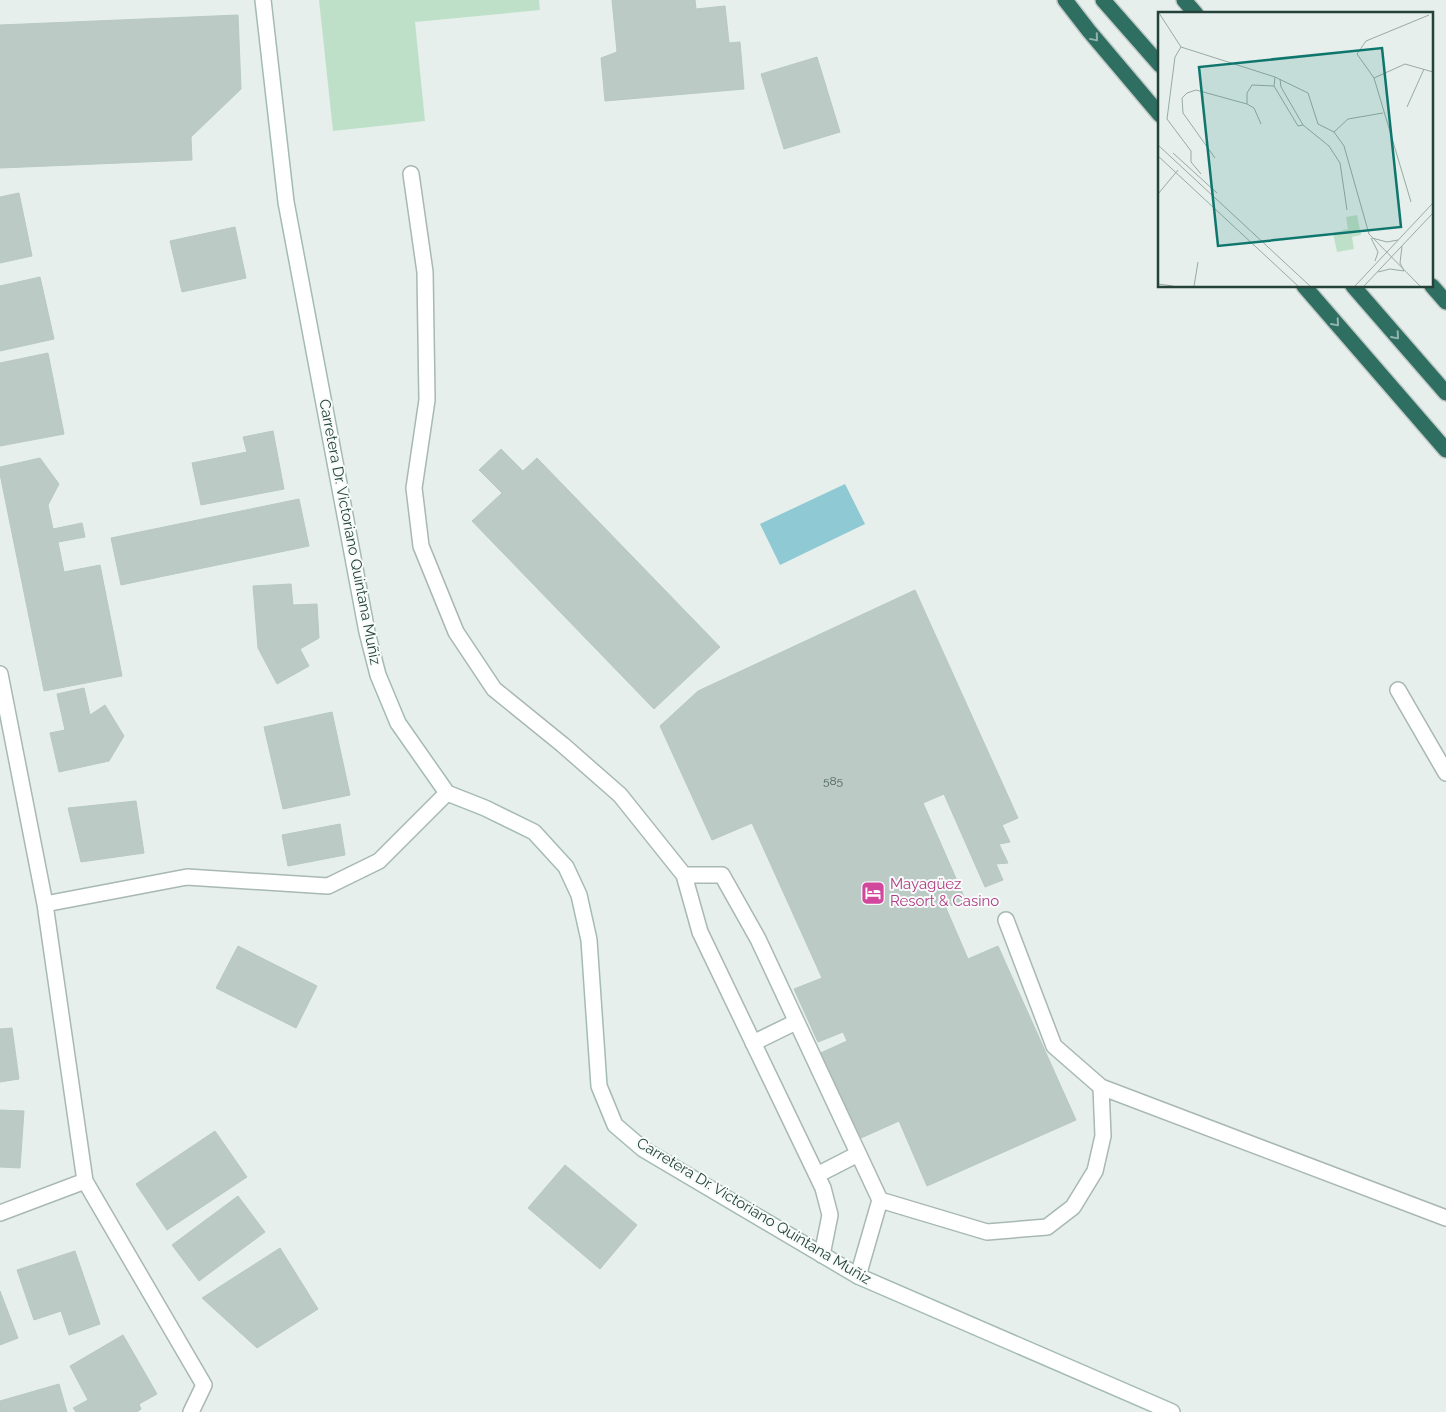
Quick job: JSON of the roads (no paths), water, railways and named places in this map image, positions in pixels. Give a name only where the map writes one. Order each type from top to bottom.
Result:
[{"type":"highway","points":[[1065,0],[1158,113]]},
{"type":"highway","points":[[1103,0],[1158,63]]},
{"type":"highway","points":[[1184,0],[1194,12]]},
{"type":"highway","points":[[1306,288],[1446,450]]},
{"type":"highway","points":[[1355,288],[1446,393]]},
{"type":"highway","points":[[1434,288],[1446,302]]},
{"type":"street","name":"Carretera Dr. Victoriano Quintana Muñiz","points":[[263,0],[286,202],[367,632],[378,674],[398,723],[447,793],[485,808],[534,832],[566,867],[579,895],[589,940],[599,1086],[615,1125],[643,1149],[858,1276],[1172,1412]]},
{"type":"street","points":[[411,174],[425,272],[427,400],[414,488],[421,546],[456,632],[494,689],[563,745],[620,795],[684,875],[700,932],[823,1188],[830,1216],[822,1255]]},
{"type":"street","points":[[0,674],[45,904],[85,1181],[204,1385],[191,1412]]},
{"type":"street","points":[[1398,690],[1446,773]]},
{"type":"street","points":[[45,904],[187,877],[328,886],[379,861],[447,793]]},
{"type":"street","points":[[684,875],[722,875],[758,939],[880,1200],[858,1276]]},
{"type":"street","points":[[1006,920],[1054,1046],[1101,1087],[1446,1218]]},
{"type":"street","points":[[753,1043],[796,1022]]},
{"type":"street","points":[[880,1200],[987,1232],[1048,1227],[1074,1207],[1095,1171],[1104,1136],[1101,1087]]},
{"type":"street","points":[[817,1175],[858,1154]]},
{"type":"street","points":[[0,1213],[85,1181]]},
{"type":"water","points":[[845,484],[865,524],[780,565],[760,524]]},
{"type":"place","name":"Mayagüez Resort & Casino","points":[[873,893]]}]
